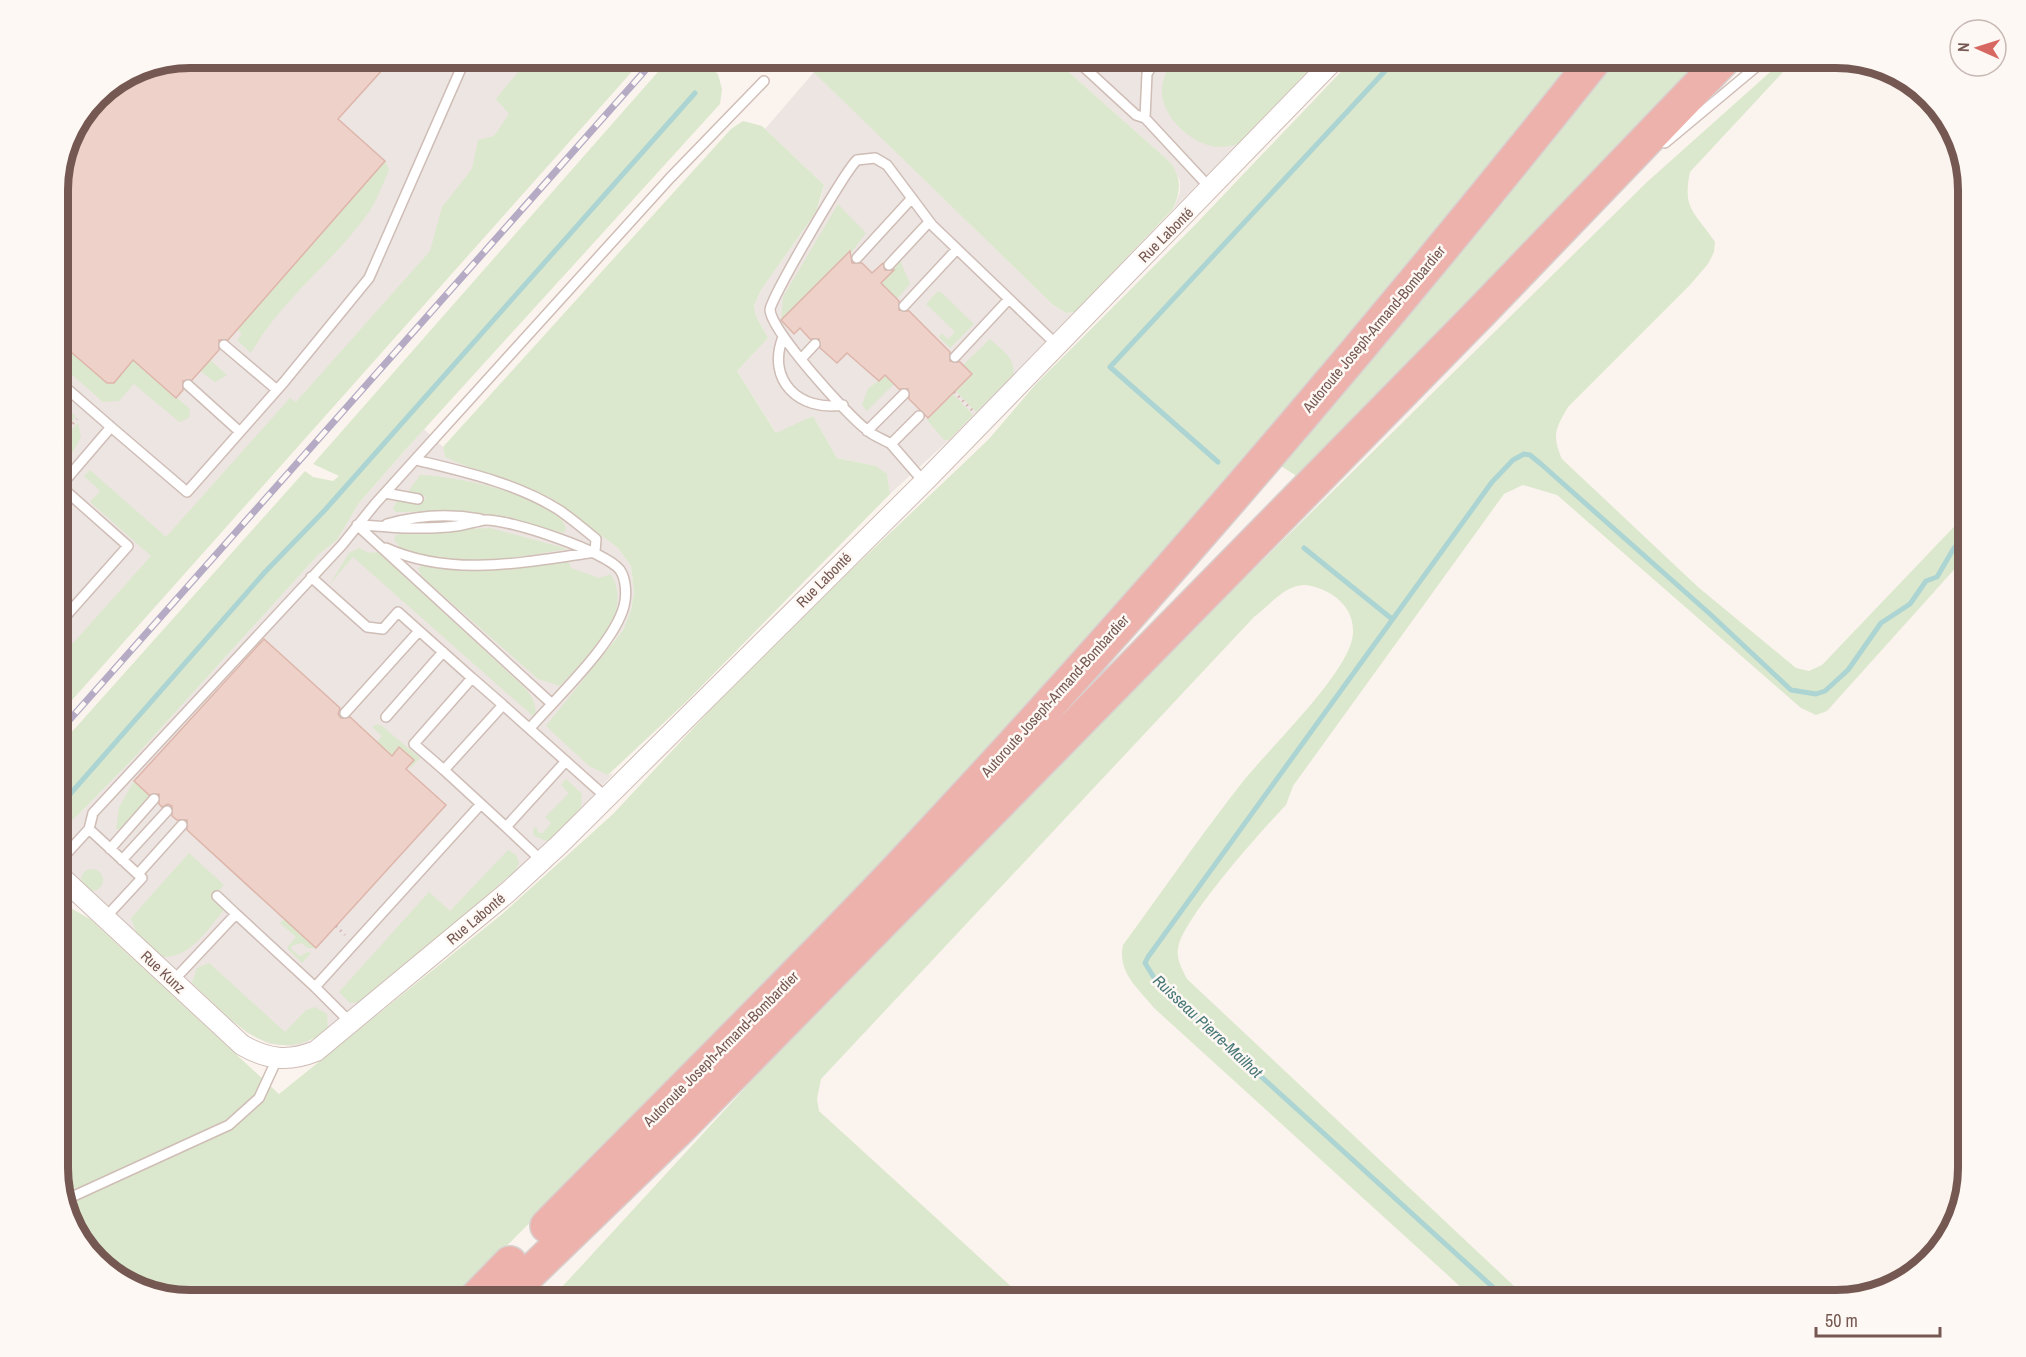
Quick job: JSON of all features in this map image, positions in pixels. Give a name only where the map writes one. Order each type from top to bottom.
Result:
[{"type":"highway","name":"Autoroute Joseph-Armand-Bombardier","points":[[484,1290],[896,871],[1090,657],[1364,343],[1588,68]]},
{"type":"highway","name":"Autoroute Joseph-Armand-Bombardier","points":[[682,1126],[1570,221],[1716,68]]},
{"type":"highway","points":[[512,1290],[682,1126]]},
{"type":"highway","points":[[542,1290],[682,1126]]},
{"type":"street","name":"Rue Labonté","points":[[277,1059],[304,1056],[316,1051],[351,1024],[542,861],[924,482],[1326,68]]},
{"type":"street","name":"Rue Kunz","points":[[68,885],[242,1045],[267,1058],[277,1059]]},
{"type":"lane","points":[[68,390],[187,492],[277,390],[369,278],[461,68]]},
{"type":"lane","points":[[1085,68],[1136,115],[1145,118],[1211,189]]},
{"type":"lane","points":[[1145,118],[1147,74],[1151,68]]},
{"type":"lane","points":[[1659,148],[1755,68]]},
{"type":"lane","points":[[68,863],[89,829],[93,813],[311,577],[670,178],[764,81]]},
{"type":"lane","points":[[924,482],[891,444],[867,431],[843,405],[783,337],[772,317],[771,301],[851,165],[866,157],[882,160],[929,222],[1057,345]]},
{"type":"lane","points":[[1570,221],[1632,170]]},
{"type":"lane","points":[[857,258],[912,198]]},
{"type":"lane","points":[[889,266],[929,222]]},
{"type":"lane","points":[[904,306],[957,249]]},
{"type":"lane","points":[[955,357],[1009,299]]},
{"type":"lane","points":[[783,337],[778,350],[777,364],[783,385],[803,398],[821,404],[843,405]]},
{"type":"lane","points":[[801,359],[815,344]]},
{"type":"lane","points":[[224,345],[277,390]]},
{"type":"lane","points":[[188,385],[240,432]]},
{"type":"lane","points":[[867,431],[904,394]]},
{"type":"lane","points":[[891,444],[919,416]]},
{"type":"lane","points":[[68,475],[111,427]]},
{"type":"lane","points":[[416,460],[499,482],[536,497],[560,511],[596,538],[595,552]]},
{"type":"lane","points":[[385,493],[418,499]]},
{"type":"lane","points":[[68,495],[128,546],[68,614]]},
{"type":"lane","points":[[357,525],[383,525],[414,529],[460,526],[485,520],[503,523],[595,552],[608,559],[621,571],[625,587],[624,604],[617,626],[530,728]]},
{"type":"lane","points":[[357,525],[552,703]]},
{"type":"lane","points":[[378,544],[419,561],[461,566],[595,552]]},
{"type":"lane","points":[[311,577],[368,627],[382,629],[398,612],[607,798]]},
{"type":"lane","points":[[345,713],[419,631]]},
{"type":"lane","points":[[386,717],[443,652]]},
{"type":"lane","points":[[472,678],[414,744],[542,861]]},
{"type":"lane","points":[[444,770],[503,705]]},
{"type":"lane","points":[[507,827],[566,761]]},
{"type":"lane","points":[[110,849],[154,799]]},
{"type":"lane","points":[[315,987],[481,804]]},
{"type":"lane","points":[[122,860],[167,811]]},
{"type":"lane","points":[[138,874],[182,825]]},
{"type":"lane","points":[[89,829],[142,878],[105,918]]},
{"type":"lane","points":[[217,896],[315,987],[351,1024]]},
{"type":"lane","points":[[173,981],[236,915]]},
{"type":"lane","points":[[72,1197],[229,1125],[259,1098],[277,1059]]},
{"type":"path","points":[[954,392],[973,412]]},
{"type":"path","points":[[68,429],[77,419]]},
{"type":"shaded area","points":[[591,68],[68,663],[68,182],[72,158],[80,136],[103,103],[122,88],[143,77],[174,69]]},
{"type":"shaded area","points":[[1064,68],[1174,68],[1220,147],[1239,144],[1173,209],[1180,192],[1180,181],[1170,162]]},
{"type":"shaded area","points":[[814,72],[1053,305],[1066,313],[1075,312],[949,440],[890,494],[887,475],[876,466],[837,458],[813,416],[777,434],[737,371],[768,338],[756,316],[754,306],[761,290],[816,212],[822,194],[824,185],[765,129]]},
{"type":"shaded area","points":[[424,429],[443,447],[445,457],[551,498],[618,548],[631,566],[634,593],[631,610],[623,630],[605,651],[608,775],[614,773],[549,842],[357,1007],[306,1043],[292,1046],[269,1044],[247,1033],[68,871],[68,825],[132,760],[318,555],[337,540],[359,503]]},
{"type":"green space","points":[[521,68],[635,68],[68,705],[68,649],[151,556],[90,502],[100,491],[84,476],[90,470],[166,537],[290,398],[296,402],[430,251],[442,207],[472,169],[478,140],[494,136],[509,114],[496,99]]},
{"type":"green space","points":[[661,68],[710,68],[718,74],[722,89],[720,104],[408,447],[359,503],[337,540],[318,555],[132,760],[68,825],[68,737],[305,471],[313,477],[333,481],[339,476],[313,464]]},
{"type":"green space","points":[[809,68],[1064,68],[1170,162],[1177,174],[1179,185],[1173,209],[1075,312],[1066,313],[1053,305]]},
{"type":"green space","points":[[1168,68],[1311,68],[1239,144],[1220,147],[1210,146],[1191,137],[1174,122],[1164,103],[1162,93]]},
{"type":"green space","points":[[1345,68],[1571,68],[1313,385],[1039,692],[884,862],[598,1155],[462,1290],[190,1290],[150,1283],[122,1269],[103,1254],[80,1221],[74,1207],[68,1175],[68,907],[90,919],[279,1094],[501,915],[613,814],[713,707],[849,572],[988,440],[1035,385],[1194,226]]},
{"type":"green space","points":[[1604,68],[1696,68],[1298,477],[1278,464],[1486,216]]},
{"type":"green space","points":[[1775,68],[1787,68],[1690,172],[1689,203],[1696,217],[1715,242],[1714,252],[1708,264],[1689,286],[1568,407],[1556,433],[1562,459],[1698,587],[1796,668],[1809,671],[1822,665],[1958,523],[1958,565],[1827,711],[1816,715],[1801,708],[1557,495],[1523,485],[1504,494],[1293,786],[1286,805],[1243,852],[1210,893],[1185,930],[1178,949],[1179,962],[1187,979],[1518,1290],[1464,1290],[1154,1008],[1130,979],[1123,963],[1123,945],[1241,784],[1324,688],[1349,648],[1353,632],[1352,623],[1341,601],[1319,588],[1303,585],[1288,590],[1254,617],[821,1079],[817,1099],[819,1111],[1015,1290],[559,1290],[766,1065],[1148,673],[1647,182]]},
{"type":"green space","points":[[743,121],[762,126],[824,185],[816,212],[761,290],[754,306],[756,316],[768,338],[737,371],[776,433],[813,416],[837,458],[876,466],[887,474],[890,494],[686,702],[608,775],[589,766],[546,726],[623,630],[631,610],[634,593],[631,566],[618,548],[551,498],[445,457],[443,447],[731,129]]},
{"type":"green space","points":[[385,161],[389,170],[369,212],[340,248],[277,315],[251,353],[237,340],[242,334],[237,329]]},
{"type":"green space","points":[[838,204],[866,233],[851,253],[781,321],[783,297]]},
{"type":"green space","points":[[900,260],[910,284],[897,299],[881,283]]},
{"type":"green space","points":[[937,292],[941,292],[974,324],[950,348],[939,337],[942,333],[948,339],[955,332],[926,304]]},
{"type":"green space","points":[[990,339],[1010,359],[1013,375],[976,412],[956,391],[972,374],[963,365]]},
{"type":"green space","points":[[72,352],[107,383],[113,383],[133,360],[190,409],[189,418],[180,422],[134,384],[119,401],[103,402],[68,371],[68,357]]},
{"type":"green space","points":[[210,360],[227,375],[215,382],[200,371]]},
{"type":"green space","points":[[885,375],[894,384],[867,411],[862,405],[868,389]]},
{"type":"green space","points":[[953,394],[973,415],[949,440],[944,440],[927,420]]},
{"type":"green space","points":[[68,408],[76,417],[68,426]]},
{"type":"green space","points":[[78,423],[81,437],[70,457],[68,455],[68,434]]},
{"type":"green space","points":[[420,475],[478,483],[526,498],[546,507],[560,518],[566,530],[563,533],[469,511],[396,512],[393,509],[398,499],[421,503],[426,497],[408,492]]},
{"type":"green space","points":[[490,528],[568,549],[469,565],[403,551],[394,540],[396,535],[405,532]]},
{"type":"green space","points":[[359,548],[369,553],[378,552],[525,688],[534,702],[535,718],[353,557],[329,585],[349,553]]},
{"type":"green space","points":[[568,560],[571,568],[599,578],[611,574],[617,589],[617,605],[614,618],[599,643],[560,686],[538,679],[421,576],[418,568],[424,565]]},
{"type":"green space","points":[[377,724],[420,758],[408,771],[414,760],[399,747],[392,756],[377,742],[382,736],[372,727]]},
{"type":"green space","points":[[566,779],[582,794],[581,807],[549,842],[534,836],[533,829],[536,826],[538,833],[543,833],[551,823],[545,817],[569,793],[561,785]]},
{"type":"green space","points":[[134,781],[151,796],[120,829],[116,829],[119,807]]},
{"type":"green space","points":[[508,850],[516,855],[519,863],[515,871],[363,1002],[350,1003],[339,992],[429,892],[450,911]]},
{"type":"green space","points":[[189,853],[224,885],[213,897],[225,909],[190,947],[182,953],[163,957],[137,934],[131,918]]},
{"type":"green space","points":[[92,869],[100,872],[103,880],[100,888],[92,891],[84,888],[81,880],[84,872]]},
{"type":"green space","points":[[285,919],[316,948],[307,948],[302,943],[291,946],[292,950],[300,956],[311,953],[302,963],[287,948],[296,937],[280,923]]},
{"type":"green space","points":[[209,963],[285,1032],[306,1010],[315,1007],[327,1014],[328,1029],[308,1041],[289,1045],[271,1043],[254,1036],[222,1012],[192,983],[197,968]]},
{"type":"building","points":[[384,68],[338,119],[385,161],[228,340],[219,340],[219,350],[192,380],[183,381],[183,390],[176,398],[133,360],[114,383],[107,383],[68,349],[69,174],[80,136],[103,103],[122,88],[143,77],[174,69]]},
{"type":"building","points":[[850,251],[852,263],[862,263],[872,273],[883,263],[885,270],[894,270],[881,283],[899,301],[899,310],[909,311],[950,352],[950,361],[960,362],[972,374],[928,418],[909,399],[908,389],[899,389],[885,375],[879,381],[847,353],[837,363],[820,348],[819,339],[810,339],[800,328],[794,334],[781,320]]},
{"type":"building","points":[[264,639],[340,708],[338,714],[341,718],[350,717],[392,756],[399,747],[414,760],[406,769],[446,805],[316,948],[187,830],[187,820],[177,820],[172,816],[172,806],[168,804],[162,807],[159,804],[159,794],[149,795],[134,781]]},
{"type":"waterway","points":[[1218,462],[1110,367],[1388,68]]},
{"type":"waterway","points":[[68,796],[265,572],[325,510],[695,93]]},
{"type":"waterway","name":"Ruisseau Pierre-Mailhot","points":[[1496,1290],[1156,981],[1145,963],[1148,957],[1492,482],[1513,460],[1524,454],[1530,455],[1541,464],[1710,614],[1791,690],[1816,694],[1825,691],[1848,670],[1881,623],[1910,604],[1926,581],[1937,577],[1958,544]]},
{"type":"waterway","points":[[1304,548],[1392,619]]},
{"type":"railway","points":[[68,722],[647,68]]}]
